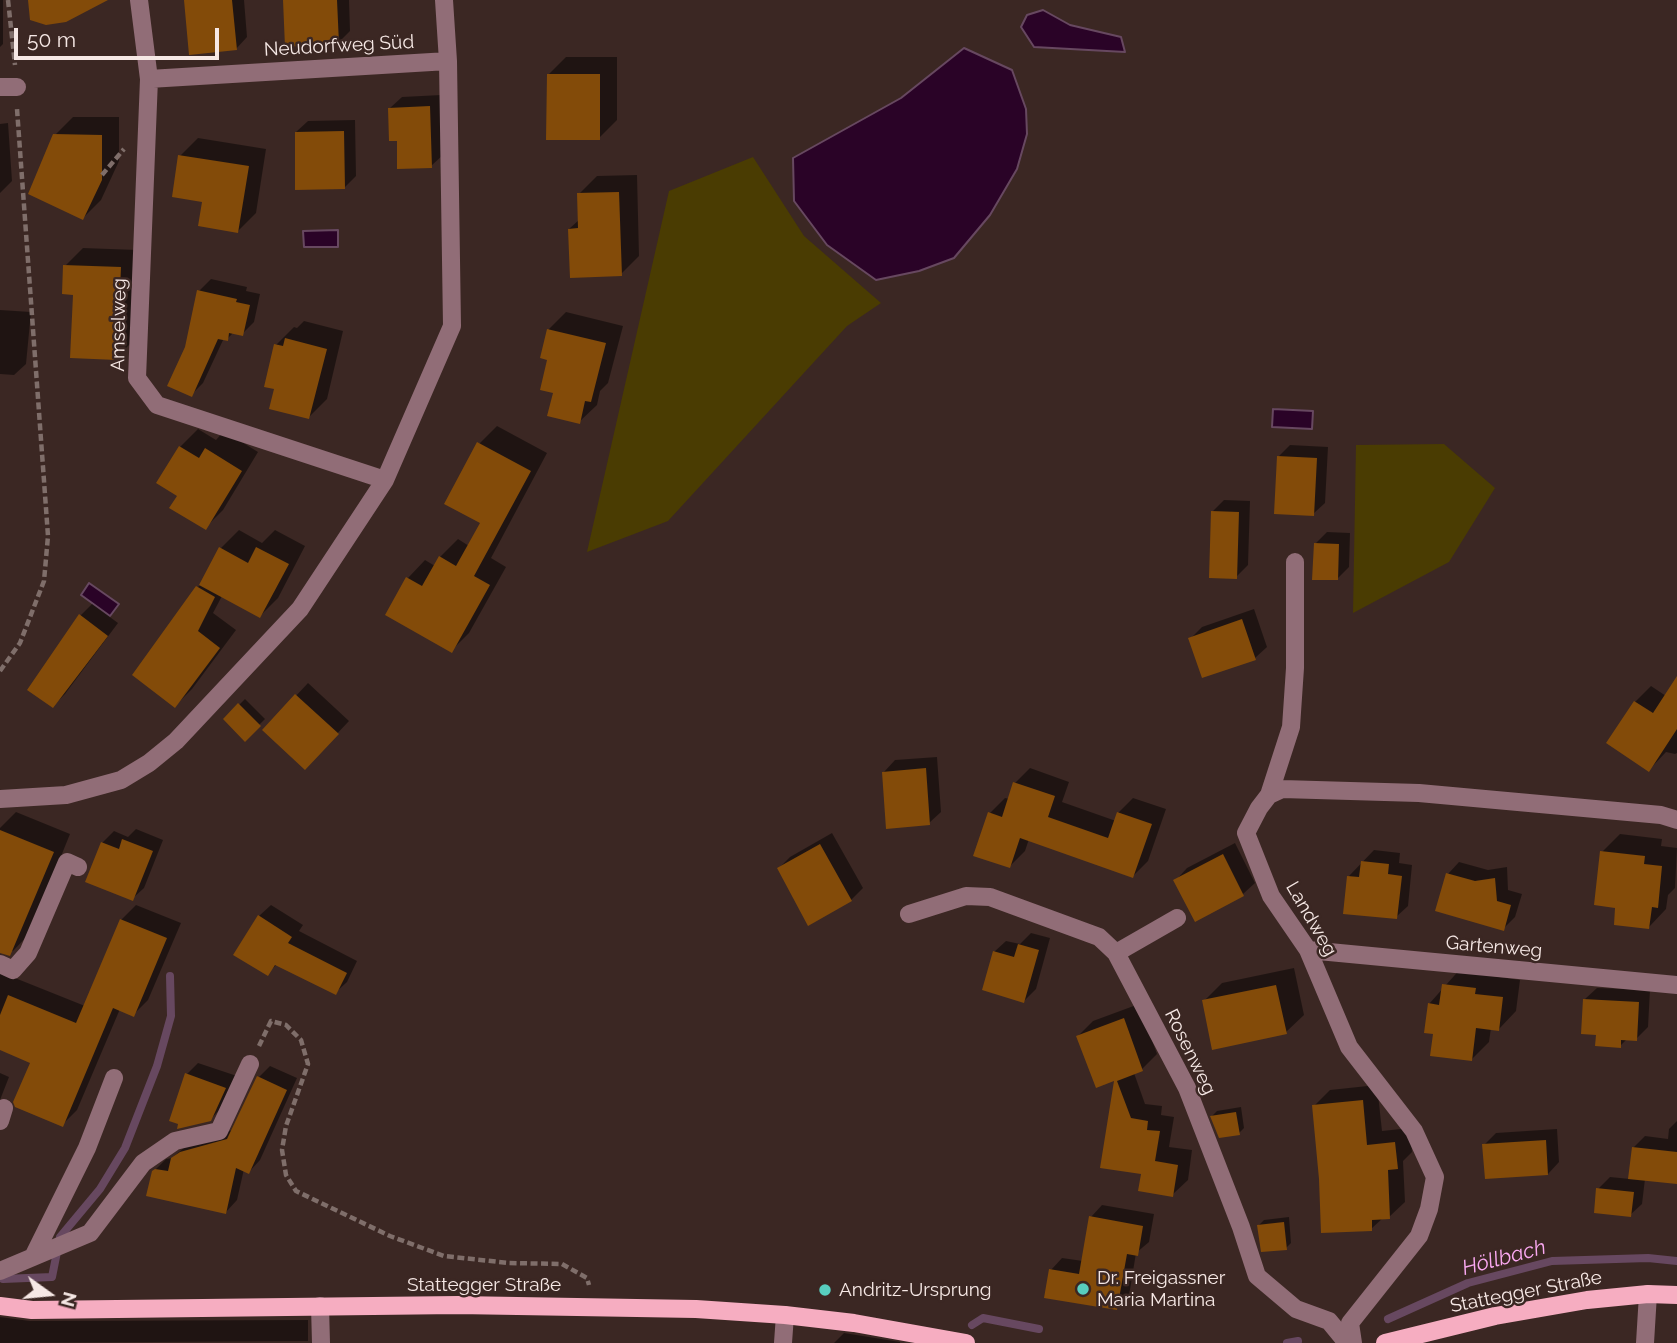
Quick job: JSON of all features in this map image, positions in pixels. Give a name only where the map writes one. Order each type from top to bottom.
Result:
[{"type":"main road","name":"Stattegger Straße","points":[[1385,1343],[1495,1316],[1587,1300],[1648,1294],[1677,1295]]},
{"type":"main road","name":"Stattegger Straße","points":[[0,1307],[32,1310],[320,1306],[696,1309],[854,1323],[966,1343]]},
{"type":"street","name":"Amselweg","points":[[139,0],[149,79],[136,378],[158,405],[385,480]]},
{"type":"street","points":[[0,799],[66,795],[121,780],[167,749],[300,608],[385,480],[452,326],[448,61],[444,0]]},
{"type":"street","name":"Neudorfweg Süd","points":[[149,79],[448,61]]},
{"type":"street","points":[[1269,795],[1291,727],[1295,668],[1295,562]]},
{"type":"street","points":[[1269,795],[1282,789],[1419,793],[1661,816],[1677,820]]},
{"type":"street","name":"Landweg","points":[[1269,795],[1246,833],[1271,896],[1308,950],[1349,1047],[1414,1131],[1435,1177],[1429,1209],[1419,1236],[1350,1323],[1353,1343]]},
{"type":"street","points":[[0,964],[13,970],[28,953],[67,862],[78,867]]},
{"type":"street","name":"Rosenweg","points":[[909,914],[966,896],[990,897],[1099,937],[1116,953],[1187,1088],[1241,1227],[1257,1276],[1296,1309],[1329,1321],[1348,1343]]},
{"type":"street","points":[[1116,953],[1177,918]]},
{"type":"street","name":"Gartenweg","points":[[1308,950],[1677,985]]},
{"type":"street","points":[[0,1271],[90,1233],[143,1163],[175,1141],[219,1130],[250,1064]]},
{"type":"street","points":[[33,1257],[87,1148],[114,1078]]},
{"type":"street","points":[[1646,1343],[1648,1294]]},
{"type":"street","points":[[320,1306],[321,1343]]},
{"type":"street","points":[[783,1343],[785,1315]]},
{"type":"path","points":[[0,671],[20,642],[44,581],[48,536],[17,119],[8,87],[8,0]]},
{"type":"path","points":[[250,1064],[271,1021],[286,1025],[301,1040],[307,1064],[286,1126],[282,1150],[286,1175],[296,1191],[390,1236],[444,1256],[509,1263],[562,1264],[587,1278],[592,1293],[592,1307]]},
{"type":"shaded area","points":[[1043,10],[1070,25],[1121,37],[1125,52],[1034,47],[1021,27],[1027,15]]},
{"type":"shaded area","points":[[964,48],[1012,70],[1026,109],[1027,134],[1017,169],[990,215],[954,258],[919,271],[876,280],[827,245],[794,201],[793,158],[901,98]]},
{"type":"shaded area","points":[[753,157],[804,236],[881,303],[847,326],[668,521],[587,552],[669,191]]},
{"type":"shaded area","points":[[338,230],[338,247],[304,247],[303,231]]},
{"type":"shaded area","points":[[1273,409],[1313,411],[1312,429],[1272,427]]},
{"type":"shaded area","points":[[1444,444],[1495,488],[1449,562],[1353,613],[1356,445]]},
{"type":"shaded area","points":[[89,583],[119,604],[110,616],[81,595]]},
{"type":"building","points":[[28,0],[108,0],[66,22],[46,25],[30,20]]},
{"type":"building","points":[[184,0],[232,0],[237,50],[189,55]]},
{"type":"building","points":[[283,0],[337,0],[339,44],[285,47]]},
{"type":"building","points":[[547,74],[600,74],[600,140],[546,140]]},
{"type":"building","points":[[430,106],[432,168],[397,169],[397,141],[389,141],[388,108]]},
{"type":"building","points":[[344,131],[345,189],[295,190],[295,132]]},
{"type":"building","points":[[53,134],[102,135],[102,180],[83,220],[28,194]]},
{"type":"building","points":[[178,155],[249,166],[238,233],[198,226],[202,202],[172,197]]},
{"type":"building","points":[[619,192],[622,276],[570,278],[568,229],[578,228],[577,193]]},
{"type":"building","points":[[63,265],[121,267],[117,360],[70,358],[73,295],[62,294]]},
{"type":"building","points":[[197,290],[237,299],[236,302],[250,305],[243,336],[229,333],[228,341],[218,339],[192,397],[167,386],[185,347]]},
{"type":"building","points":[[547,329],[606,343],[591,402],[585,401],[580,424],[547,416],[553,393],[540,390],[547,360],[540,358]]},
{"type":"building","points":[[285,338],[327,349],[309,419],[269,409],[274,389],[264,387],[274,344],[283,346]]},
{"type":"building","points":[[477,442],[531,471],[474,576],[490,585],[452,653],[385,615],[406,577],[422,586],[439,556],[456,566],[480,523],[444,504]]},
{"type":"building","points":[[179,446],[199,458],[205,448],[242,471],[206,530],[169,508],[177,496],[156,483]]},
{"type":"building","points":[[1277,456],[1317,458],[1314,516],[1274,514]]},
{"type":"building","points":[[1211,511],[1239,512],[1237,579],[1209,578]]},
{"type":"building","points":[[1314,543],[1339,544],[1338,580],[1312,580]]},
{"type":"building","points":[[219,547],[248,563],[256,547],[289,564],[260,618],[199,585]]},
{"type":"building","points":[[196,586],[215,597],[198,631],[220,648],[175,708],[132,675]]},
{"type":"building","points":[[79,614],[108,636],[53,708],[27,690]]},
{"type":"building","points":[[1242,619],[1256,660],[1202,678],[1188,638]]},
{"type":"building","points":[[1677,676],[1677,729],[1649,772],[1606,743],[1634,701],[1653,713]]},
{"type":"building","points":[[295,694],[339,734],[305,770],[262,730]]},
{"type":"building","points":[[238,703],[261,726],[245,742],[223,719]]},
{"type":"building","points":[[926,768],[930,825],[886,829],[882,772]]},
{"type":"building","points":[[1013,782],[1055,796],[1048,817],[1108,838],[1117,812],[1152,824],[1133,878],[1020,838],[1010,868],[973,856],[988,812],[1002,817]]},
{"type":"building","points":[[0,830],[54,852],[10,956],[0,953]]},
{"type":"building","points":[[122,839],[153,851],[133,901],[85,882],[101,842],[119,849]]},
{"type":"building","points":[[820,844],[852,901],[808,926],[777,868]]},
{"type":"building","points":[[1600,851],[1645,856],[1644,864],[1662,866],[1658,908],[1652,907],[1649,929],[1614,925],[1615,908],[1594,905]]},
{"type":"building","points":[[1223,854],[1244,896],[1195,922],[1173,880]]},
{"type":"building","points":[[1361,861],[1389,864],[1388,874],[1402,876],[1397,919],[1343,914],[1347,876],[1359,877]]},
{"type":"building","points":[[1446,873],[1475,881],[1495,878],[1497,901],[1511,905],[1504,931],[1435,911]]},
{"type":"building","points":[[258,915],[292,937],[288,943],[347,973],[336,995],[275,965],[268,976],[233,955]]},
{"type":"building","points":[[120,919],[167,938],[134,1017],[113,1008],[63,1127],[15,1107],[13,1102],[30,1063],[0,1050],[0,1015],[8,995],[76,1023]]},
{"type":"building","points":[[1018,944],[1039,950],[1024,1003],[982,990],[993,951],[1014,957]]},
{"type":"building","points":[[1442,984],[1476,988],[1475,994],[1503,997],[1499,1031],[1476,1028],[1472,1061],[1430,1056],[1433,1034],[1424,1033],[1428,1003],[1439,1005]]},
{"type":"building","points":[[1276,985],[1287,1034],[1212,1050],[1202,1000]]},
{"type":"building","points":[[1583,999],[1639,1002],[1637,1041],[1621,1040],[1621,1048],[1595,1046],[1596,1035],[1581,1034]]},
{"type":"building","points":[[1124,1018],[1143,1071],[1117,1081],[1131,1118],[1148,1121],[1147,1130],[1160,1131],[1155,1161],[1178,1165],[1173,1197],[1138,1191],[1141,1174],[1100,1168],[1114,1081],[1096,1088],[1076,1036]]},
{"type":"building","points":[[185,1073],[226,1088],[211,1121],[177,1129],[178,1124],[169,1121]]},
{"type":"building","points":[[257,1076],[287,1090],[249,1174],[236,1168],[226,1214],[146,1196],[152,1171],[168,1171],[171,1158],[180,1152],[227,1139]]},
{"type":"building","points":[[1363,1100],[1367,1145],[1395,1142],[1398,1169],[1388,1170],[1390,1219],[1372,1220],[1372,1231],[1321,1233],[1312,1105]]},
{"type":"building","points":[[1236,1112],[1240,1135],[1219,1138],[1210,1116]]},
{"type":"building","points":[[1546,1140],[1548,1175],[1485,1179],[1482,1144]]},
{"type":"building","points":[[1632,1147],[1677,1152],[1677,1184],[1628,1179]]},
{"type":"building","points":[[1596,1188],[1634,1192],[1631,1217],[1594,1213]]},
{"type":"building","points":[[1089,1216],[1143,1226],[1138,1256],[1127,1254],[1117,1310],[1044,1298],[1049,1269],[1079,1274]]},
{"type":"building","points":[[1284,1222],[1287,1250],[1261,1252],[1257,1225]]},
{"type":"waterway","points":[[3,1279],[52,1277],[60,1237],[100,1189],[125,1148],[157,1066],[171,1016],[170,976]]},
{"type":"waterway","name":"Höllbach","points":[[1388,1319],[1468,1283],[1552,1261],[1648,1258],[1677,1261]]},
{"type":"waterway","name":"Höllbach","points":[[972,1325],[983,1318],[1039,1329]]},
{"type":"waterway","name":"Höllbach","points":[[1287,1343],[1298,1341]]},
{"type":"place","name":"Dr. Freigassner Maria Martina","points":[[1083,1289]]},
{"type":"place","name":"Andritz-Ursprung","points":[[825,1290]]}]
